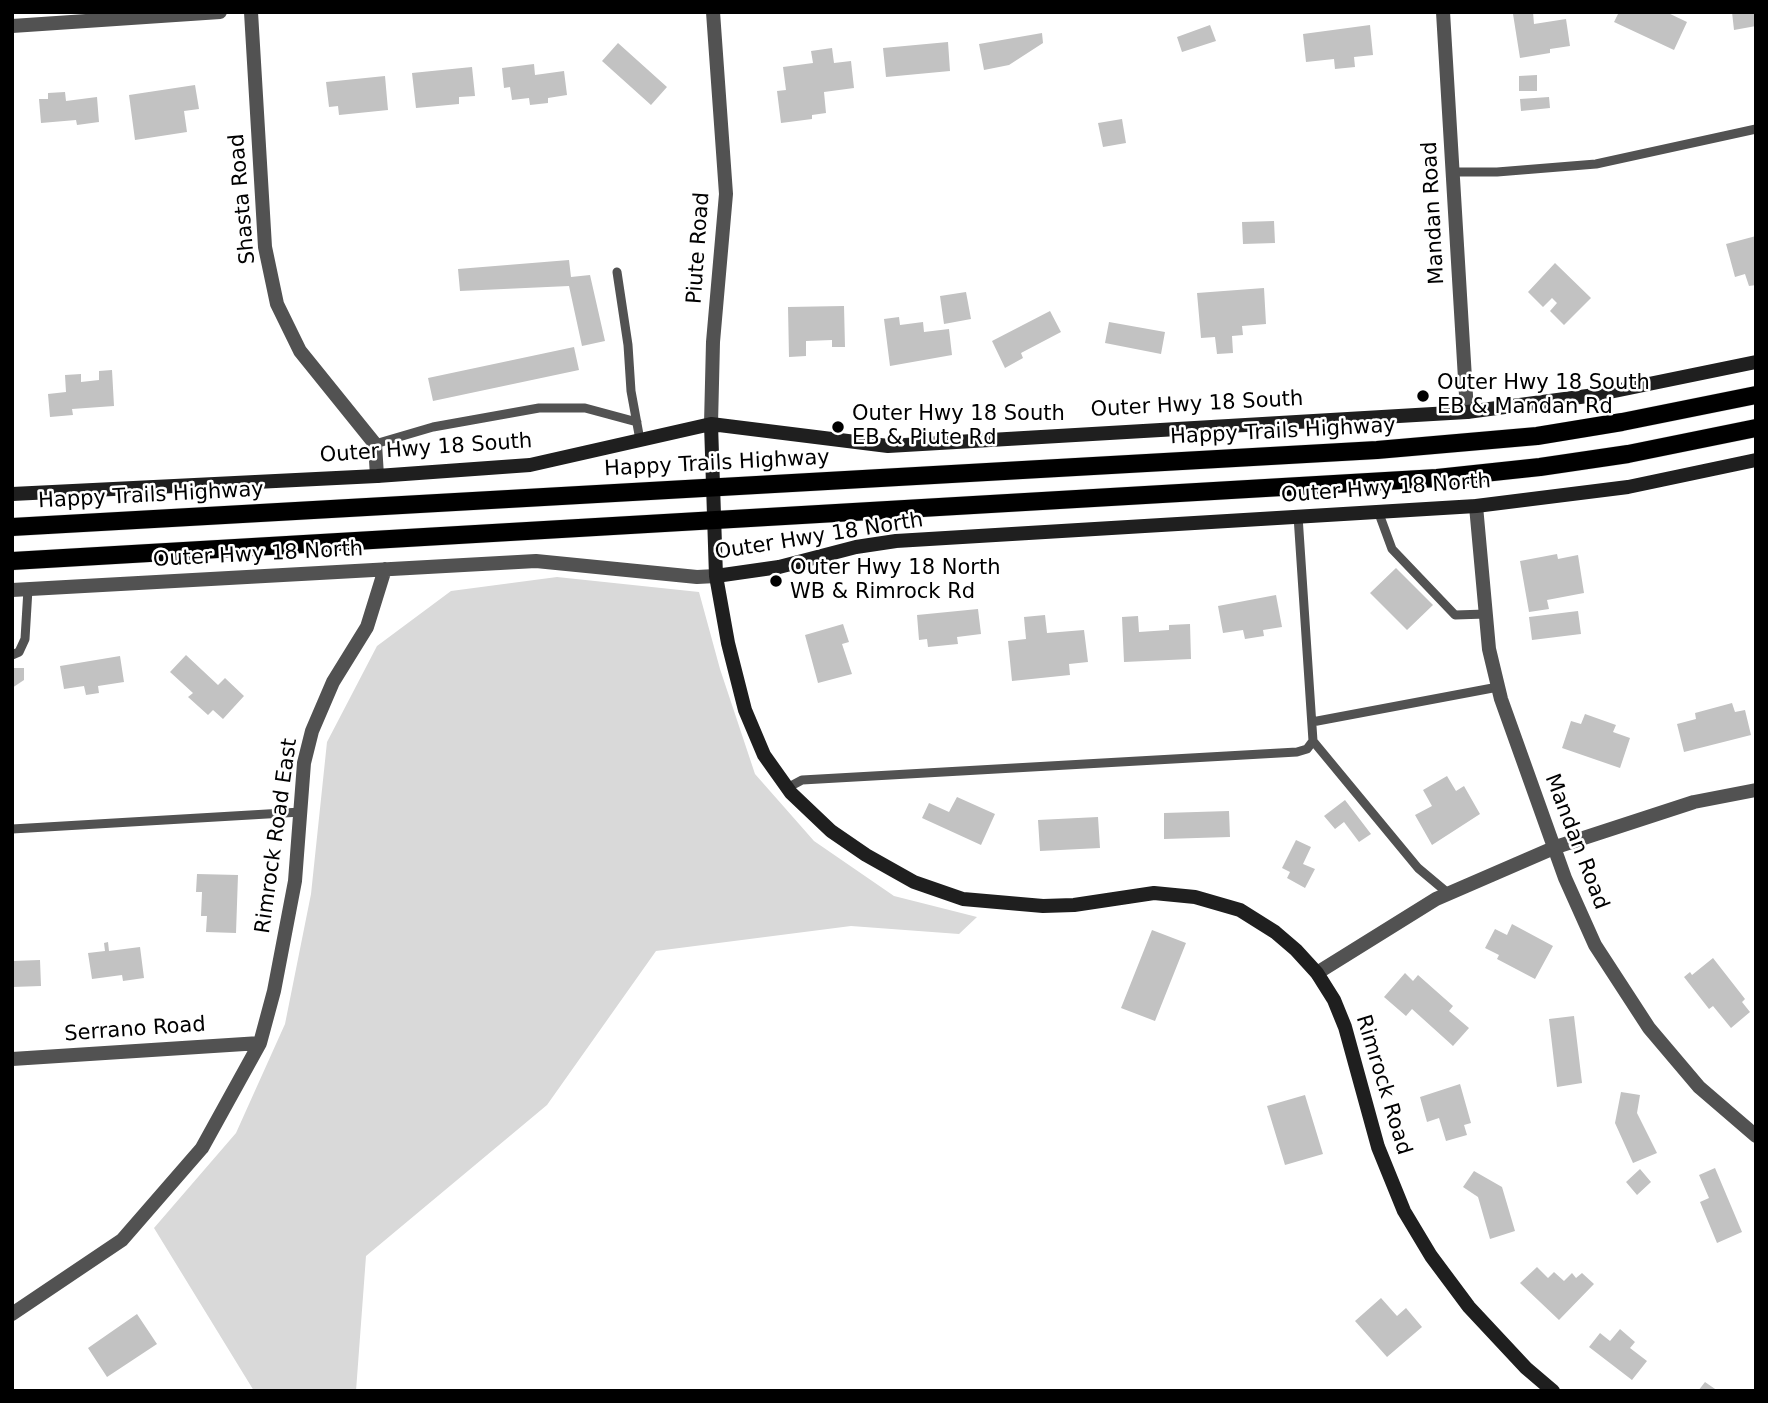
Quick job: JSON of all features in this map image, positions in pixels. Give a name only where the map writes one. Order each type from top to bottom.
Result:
[{"type":"main road","name":"Happy Trails Highway","points":[[12,527],[1188,461],[1510,438],[1622,422],[1756,395]]},
{"type":"main road","points":[[12,561],[1437,478],[1628,454],[1756,428]]},
{"type":"street","points":[[12,26],[220,12]]},
{"type":"street","name":"Shasta Road","points":[[251,12],[265,247],[278,304],[300,351],[375,444]]},
{"type":"street","name":"Piute Road","points":[[713,12],[726,194],[713,342],[713,488]]},
{"type":"street","name":"Mandan Road","points":[[1443,12],[1467,412]]},
{"type":"street","name":"Outer Hwy 18 South","points":[[12,494],[530,465],[711,424],[888,446],[1467,412],[1595,395],[1756,362]]},
{"type":"street","points":[[375,444],[377,475]]},
{"type":"street","name":"Outer Hwy 18 North","points":[[12,590],[536,561],[716,576],[779,567],[856,547],[897,541],[1476,506],[1628,487],[1756,460]]},
{"type":"street","name":"Rimrock Road","points":[[713,488],[716,576],[728,643],[745,710],[764,755],[787,788],[831,831],[866,855],[914,882],[963,899],[1043,906],[1074,905],[1154,893],[1195,897],[1240,910],[1275,932],[1317,973],[1334,1000],[1345,1027],[1378,1147],[1404,1212],[1431,1256],[1469,1307],[1525,1368],[1553,1391]]},
{"type":"street","name":"Mandan Road","points":[[1476,506],[1489,649],[1498,687],[1565,878],[1595,945],[1649,1028],[1699,1087],[1756,1136]]},
{"type":"street","name":"Rimrock Road East","points":[[12,1314],[122,1240],[202,1148],[260,1043],[274,991],[295,881],[304,763],[312,731],[333,682],[367,627],[385,569]]},
{"type":"street","points":[[1317,973],[1436,899],[1556,847],[1694,802],[1756,790]]},
{"type":"street","name":"Serrano Road","points":[[12,1059],[260,1043]]},
{"type":"lane","points":[[1453,172],[1497,172],[1596,164],[1756,129]]},
{"type":"lane","points":[[617,272],[628,345],[631,391],[640,440]]},
{"type":"lane","points":[[375,444],[433,427],[540,408],[585,408],[637,422]]},
{"type":"lane","points":[[1378,511],[1392,549],[1455,615],[1486,614]]},
{"type":"lane","points":[[1298,516],[1313,741],[1418,868],[1449,894]]},
{"type":"lane","points":[[12,655],[19,652],[25,639],[28,589]]},
{"type":"lane","points":[[1312,722],[1498,687]]},
{"type":"lane","points":[[787,788],[802,780],[1297,752],[1307,748],[1313,741]]},
{"type":"lane","points":[[12,829],[301,812]]},
{"type":"shaded area","points":[[557,577],[699,592],[720,669],[755,774],[814,841],[894,896],[977,917],[959,934],[851,926],[656,951],[547,1105],[366,1256],[356,1391],[254,1391],[154,1228],[236,1133],[285,1024],[311,894],[327,742],[377,646],[451,591]]},
{"type":"building","points":[[1533,12],[1534,24],[1566,19],[1570,46],[1550,49],[1550,53],[1520,58],[1513,14]]},
{"type":"building","points":[[1619,12],[1666,12],[1687,22],[1674,50],[1614,22]]},
{"type":"building","points":[[1732,12],[1756,12],[1756,26],[1734,30]]},
{"type":"building","points":[[1210,25],[1216,41],[1182,52],[1177,37]]},
{"type":"building","points":[[1370,25],[1373,55],[1354,57],[1355,67],[1335,69],[1334,59],[1306,62],[1303,34]]},
{"type":"building","points":[[1042,33],[1043,43],[1009,65],[984,70],[979,44]]},
{"type":"building","points":[[948,42],[950,71],[886,77],[883,48]]},
{"type":"building","points":[[618,43],[667,87],[651,105],[602,61]]},
{"type":"building","points":[[832,48],[834,63],[851,61],[854,88],[824,92],[826,113],[812,115],[812,119],[781,123],[777,91],[786,90],[783,67],[813,63],[811,51]]},
{"type":"building","points":[[534,64],[535,75],[564,71],[567,95],[548,98],[548,103],[530,105],[529,98],[512,100],[510,87],[504,88],[502,68]]},
{"type":"building","points":[[472,67],[475,96],[459,97],[459,104],[416,108],[412,73]]},
{"type":"building","points":[[1537,75],[1537,91],[1519,91],[1519,76]]},
{"type":"building","points":[[385,76],[388,110],[339,115],[338,106],[329,107],[326,82]]},
{"type":"building","points":[[195,85],[199,109],[184,111],[187,132],[135,140],[129,95]]},
{"type":"building","points":[[65,92],[66,101],[97,97],[99,122],[77,125],[76,120],[41,123],[39,99],[48,99],[48,93]]},
{"type":"building","points":[[1549,97],[1550,108],[1521,111],[1520,99]]},
{"type":"building","points":[[1122,119],[1126,143],[1103,147],[1098,123]]},
{"type":"building","points":[[1274,221],[1275,243],[1243,244],[1242,222]]},
{"type":"building","points":[[1756,236],[1756,285],[1749,286],[1745,274],[1735,277],[1726,244]]},
{"type":"building","points":[[569,260],[571,277],[590,275],[605,341],[582,346],[569,286],[460,291],[458,269]]},
{"type":"building","points":[[1555,263],[1591,298],[1564,325],[1550,311],[1557,303],[1552,298],[1543,307],[1528,292]]},
{"type":"building","points":[[1264,288],[1266,324],[1242,326],[1243,335],[1232,336],[1233,353],[1217,354],[1215,337],[1201,338],[1197,293]]},
{"type":"building","points":[[966,292],[971,319],[944,324],[940,296]]},
{"type":"building","points":[[844,306],[845,347],[832,347],[832,340],[806,341],[806,356],[789,357],[788,307]]},
{"type":"building","points":[[1050,311],[1061,332],[1021,353],[1023,358],[1005,368],[992,341]]},
{"type":"building","points":[[899,317],[900,325],[923,322],[924,332],[949,329],[952,355],[890,366],[884,319]]},
{"type":"building","points":[[1109,322],[1165,332],[1161,354],[1105,343]]},
{"type":"building","points":[[574,347],[579,370],[433,401],[428,378]]},
{"type":"building","points":[[112,370],[114,406],[72,409],[73,415],[50,417],[48,394],[66,392],[65,375],[81,374],[81,382],[99,380],[99,371]]},
{"type":"building","points":[[1557,554],[1558,559],[1578,555],[1584,593],[1547,600],[1549,609],[1529,612],[1520,561]]},
{"type":"building","points":[[1396,568],[1433,605],[1407,630],[1370,593]]},
{"type":"building","points":[[1276,595],[1282,627],[1263,630],[1264,636],[1245,639],[1243,630],[1223,633],[1218,606]]},
{"type":"building","points":[[978,609],[981,634],[957,637],[958,644],[928,647],[927,639],[919,640],[917,615]]},
{"type":"building","points":[[1578,611],[1581,634],[1532,640],[1529,617]]},
{"type":"building","points":[[1045,615],[1047,633],[1084,630],[1088,662],[1069,664],[1070,675],[1012,681],[1008,641],[1026,639],[1024,617]]},
{"type":"building","points":[[1138,616],[1139,632],[1169,630],[1169,625],[1190,624],[1191,659],[1124,662],[1122,617]]},
{"type":"building","points":[[843,624],[849,642],[842,644],[852,674],[818,683],[805,635]]},
{"type":"building","points":[[186,655],[218,685],[225,678],[244,696],[223,719],[213,710],[208,715],[188,697],[193,693],[170,672]]},
{"type":"building","points":[[120,656],[124,682],[98,686],[99,693],[86,695],[84,686],[64,689],[60,666]]},
{"type":"building","points":[[12,668],[24,668],[24,680],[12,688]]},
{"type":"building","points":[[1732,703],[1735,712],[1745,710],[1751,735],[1684,752],[1677,724],[1696,719],[1695,713]]},
{"type":"building","points":[[1585,714],[1616,725],[1613,732],[1630,738],[1620,768],[1562,748],[1571,721],[1581,724]]},
{"type":"building","points":[[1447,776],[1456,791],[1464,786],[1480,814],[1432,845],[1415,815],[1432,806],[1423,790]]},
{"type":"building","points":[[957,797],[995,814],[981,845],[922,818],[929,803],[949,812]]},
{"type":"building","points":[[1345,800],[1371,834],[1359,842],[1344,822],[1335,829],[1324,816]]},
{"type":"building","points":[[1229,811],[1230,837],[1164,839],[1164,813]]},
{"type":"building","points":[[1098,817],[1100,848],[1040,851],[1038,820]]},
{"type":"building","points":[[1296,840],[1311,847],[1303,864],[1315,869],[1305,888],[1287,878],[1290,872],[1282,868]]},
{"type":"building","points":[[197,874],[238,875],[236,933],[206,932],[207,916],[201,916],[202,892],[196,892]]},
{"type":"building","points":[[1512,924],[1553,946],[1535,979],[1497,959],[1499,955],[1485,948],[1495,929],[1507,935]]},
{"type":"building","points":[[1152,930],[1186,943],[1155,1021],[1121,1008]]},
{"type":"building","points":[[108,942],[109,951],[140,947],[144,978],[123,981],[122,975],[92,979],[88,953],[105,951],[104,943]]},
{"type":"building","points":[[1713,958],[1745,999],[1742,1002],[1750,1012],[1731,1028],[1713,1006],[1709,1009],[1684,977],[1690,972],[1692,975]]},
{"type":"building","points":[[40,960],[41,986],[12,987],[12,961]]},
{"type":"building","points":[[1405,973],[1413,981],[1418,975],[1453,1006],[1449,1011],[1469,1028],[1453,1046],[1412,1009],[1406,1016],[1384,997]]},
{"type":"building","points":[[1574,1016],[1582,1083],[1557,1087],[1549,1019]]},
{"type":"building","points":[[1460,1084],[1471,1123],[1464,1125],[1467,1135],[1446,1141],[1439,1118],[1427,1122],[1420,1097]]},
{"type":"building","points":[[1621,1092],[1640,1095],[1637,1113],[1657,1153],[1633,1163],[1615,1123]]},
{"type":"building","points":[[1305,1095],[1323,1154],[1285,1165],[1267,1106]]},
{"type":"building","points":[[1715,1168],[1742,1232],[1717,1243],[1700,1202],[1709,1198],[1699,1175]]},
{"type":"building","points":[[1640,1169],[1651,1182],[1637,1195],[1626,1182]]},
{"type":"building","points":[[1474,1171],[1502,1187],[1515,1231],[1490,1239],[1478,1197],[1463,1187]]},
{"type":"building","points":[[1537,1267],[1548,1278],[1554,1272],[1564,1281],[1572,1273],[1576,1278],[1582,1273],[1594,1284],[1559,1320],[1520,1283]]},
{"type":"building","points":[[1381,1298],[1397,1316],[1406,1308],[1422,1327],[1387,1357],[1355,1321]]},
{"type":"building","points":[[137,1314],[157,1344],[107,1377],[88,1348]]},
{"type":"building","points":[[1620,1329],[1635,1342],[1630,1348],[1647,1361],[1632,1380],[1589,1347],[1600,1333],[1610,1341]]},
{"type":"building","points":[[1705,1382],[1718,1391],[1698,1391]]},
{"type":"place","name":"Outer Hwy 18 South EB & Mandan Rd","points":[[1423,396]]},
{"type":"place","name":"Outer Hwy 18 South EB & Piute Rd","points":[[838,427]]},
{"type":"place","name":"Outer Hwy 18 North WB & Rimrock Rd","points":[[776,581]]}]
